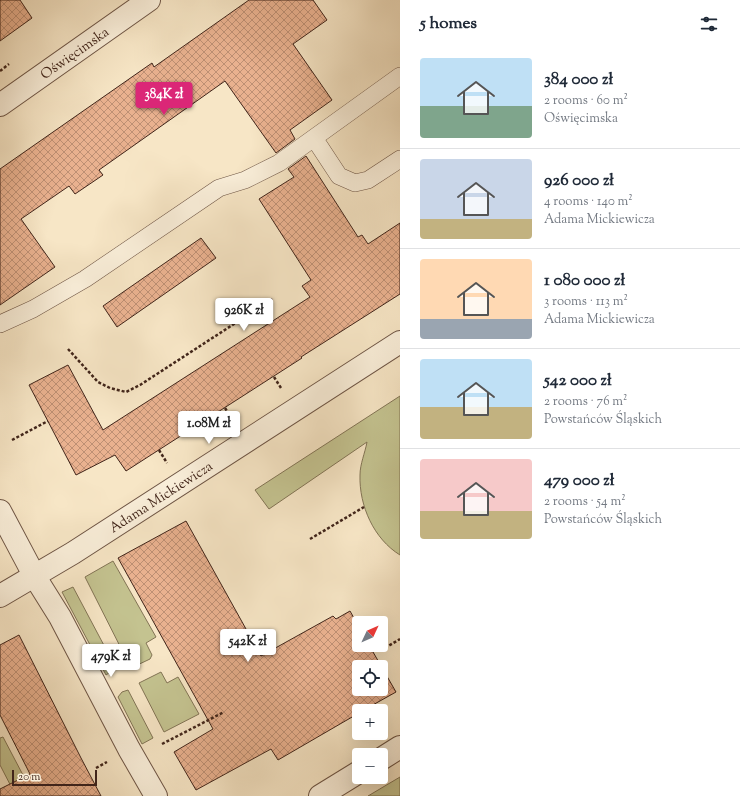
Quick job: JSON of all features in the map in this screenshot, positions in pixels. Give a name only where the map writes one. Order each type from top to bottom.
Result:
[{"type":"street","name":"Oświęcimska","points":[[0,105],[149,0]]},
{"type":"street","name":"Adama Mickiewicza","points":[[0,596],[35,577],[400,342]]},
{"type":"street","points":[[0,511],[35,577],[60,617],[129,749],[156,796]]},
{"type":"street","points":[[388,755],[400,747]]},
{"type":"street","points":[[320,796],[352,776]]},
{"type":"lane","points":[[0,324],[33,309],[85,279],[219,188],[245,180],[279,163],[400,76]]},
{"type":"lane","points":[[314,138],[339,176],[355,182],[368,180],[400,159]]},
{"type":"path","points":[[68,348],[98,382],[110,388],[126,392],[140,385],[274,298]]},
{"type":"path","points":[[225,408],[234,422]]},
{"type":"path","points":[[12,440],[48,421]]},
{"type":"path","points":[[159,450],[168,465]]},
{"type":"path","points":[[310,539],[364,507]]},
{"type":"path","points":[[388,646],[400,638]]},
{"type":"path","points":[[162,744],[224,712]]},
{"type":"shaded area","points":[[400,396],[400,555],[383,540],[376,531],[365,510],[360,487],[360,471],[367,442],[269,509],[255,490]]},
{"type":"shaded area","points":[[113,561],[156,637],[146,643],[152,655],[150,659],[131,668],[85,577]]},
{"type":"shaded area","points":[[73,587],[116,668],[106,675],[62,592]]},
{"type":"shaded area","points":[[161,672],[167,683],[178,677],[199,714],[164,732],[139,683]]},
{"type":"shaded area","points":[[128,690],[153,738],[142,744],[118,697],[122,692]]},
{"type":"shaded area","points":[[3,737],[34,796],[16,796],[0,765],[0,738]]},
{"type":"shaded area","points":[[400,777],[400,796],[368,796]]},
{"type":"building","points":[[0,0],[20,0],[32,18],[0,41]]},
{"type":"building","points":[[249,0],[313,0],[327,20],[293,44],[332,100],[290,130],[295,139],[276,153],[225,81],[99,170],[103,175],[75,194],[69,186],[21,219],[55,267],[0,305],[0,169],[152,63],[154,67]]},
{"type":"building","points":[[306,156],[358,237],[362,235],[368,244],[400,223],[400,294],[126,471],[115,455],[76,475],[29,385],[68,365],[103,430],[310,297],[302,286],[311,280],[259,199],[294,177],[288,169]]},
{"type":"building","points":[[201,238],[216,258],[117,327],[103,306]]},
{"type":"building","points":[[186,521],[261,656],[333,616],[336,619],[350,611],[353,616],[352,652],[373,652],[378,660],[352,660],[352,696],[388,696],[388,678],[396,692],[375,704],[352,704],[352,717],[278,760],[271,749],[196,790],[174,752],[213,729],[118,558]]},
{"type":"building","points":[[19,635],[101,796],[0,796],[0,789],[30,774],[0,715],[0,645]]}]
